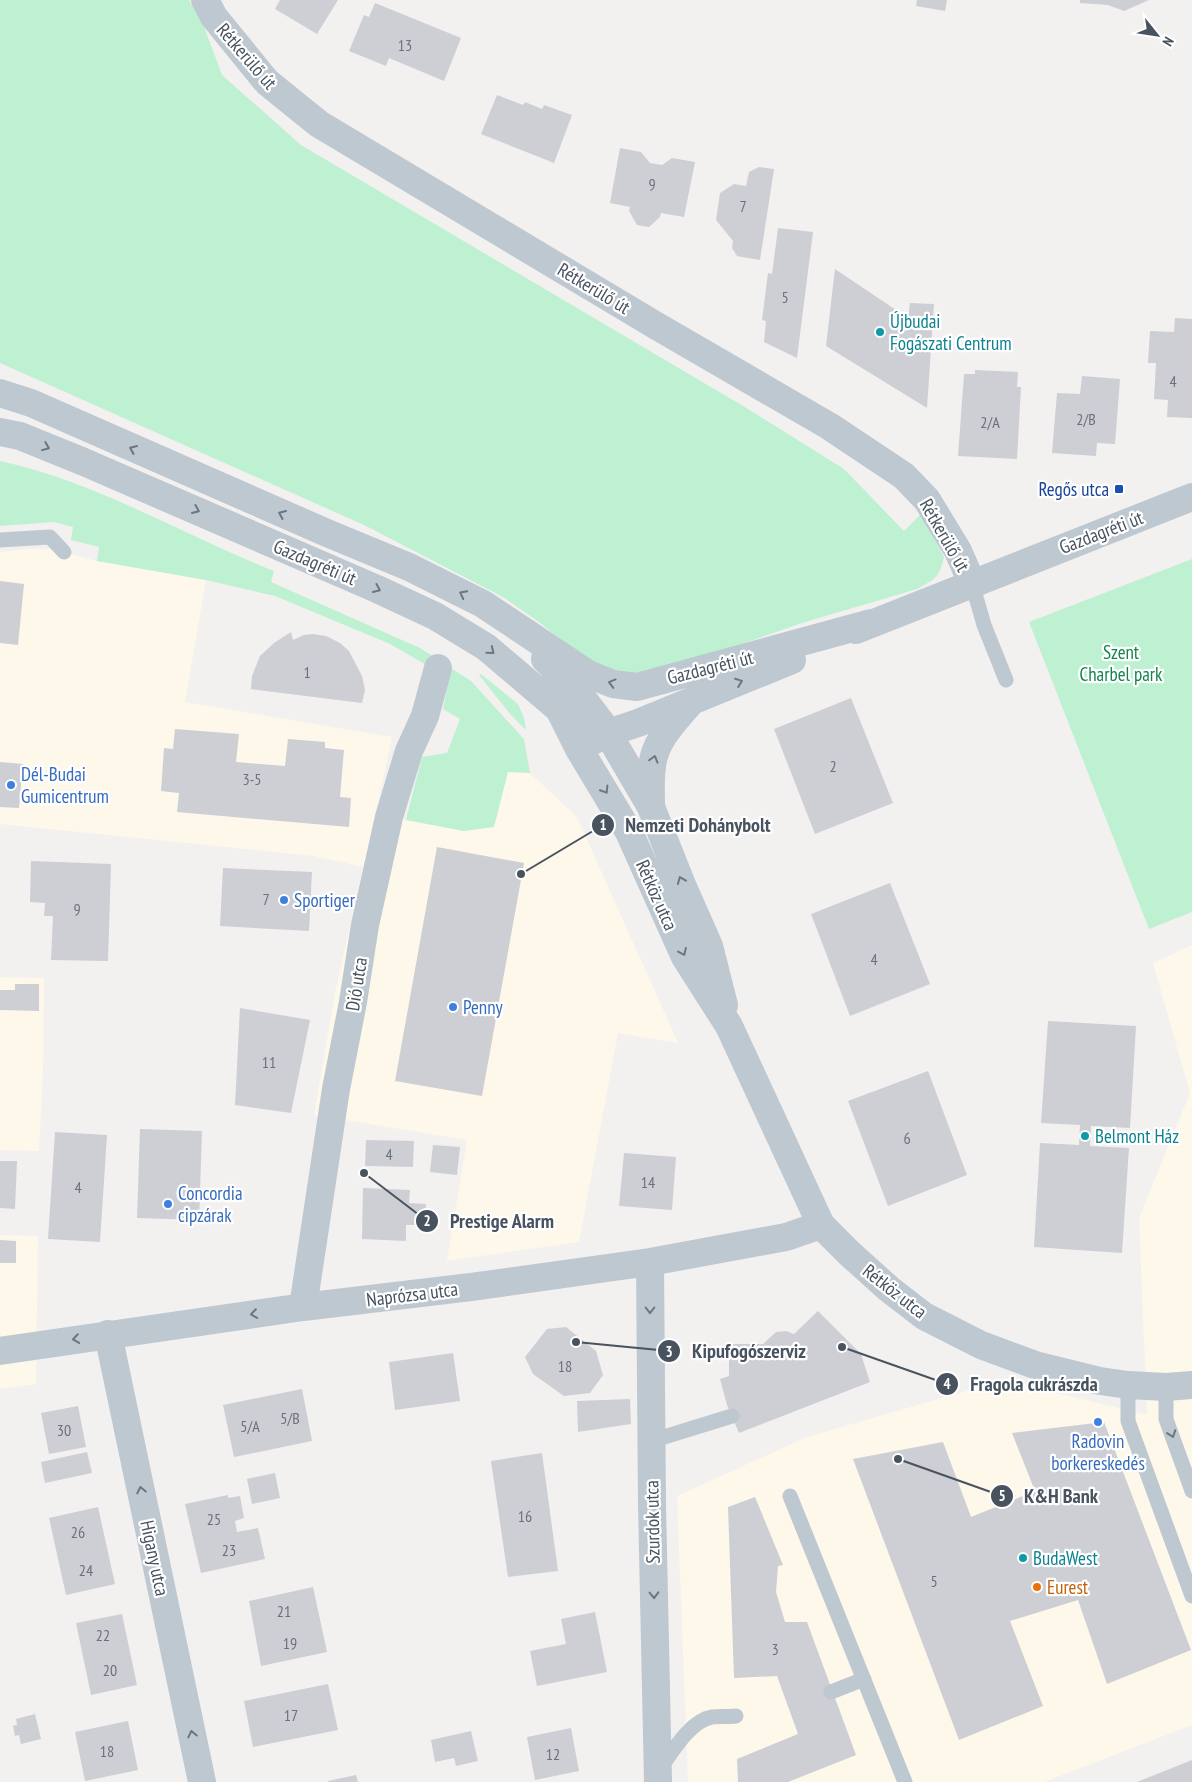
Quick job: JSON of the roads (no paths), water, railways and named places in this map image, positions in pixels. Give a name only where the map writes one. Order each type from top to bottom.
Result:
[{"type":"street","name":"Rétkerülő út","points":[[205,0],[214,17],[267,82],[319,124],[655,325],[829,426],[904,476],[927,500],[958,551],[972,583]]},
{"type":"street","name":"Gazdagréti út","points":[[0,393],[31,403],[409,567],[483,604],[588,674],[613,684],[637,686],[871,623]]},
{"type":"street","name":"Gazdagréti út","points":[[0,432],[20,436],[84,462],[435,616],[486,647],[559,709]]},
{"type":"street","name":"Gazdagréti út","points":[[505,619],[577,692],[597,734],[638,723],[770,670],[871,623],[1192,497]]},
{"type":"street","points":[[597,734],[612,715],[674,690],[727,663]]},
{"type":"street","name":"Dió utca","points":[[303,1308],[336,1088],[353,1002],[365,925],[389,817],[409,751],[425,716],[438,668]]},
{"type":"street","points":[[651,807],[652,765],[658,746],[668,728],[694,699]]},
{"type":"street","name":"Rétköz utca","points":[[559,709],[597,734],[651,807],[709,946],[729,1026]]},
{"type":"street","name":"Rétköz utca","points":[[597,734],[626,825],[685,957],[729,1026],[822,1225],[849,1253],[889,1289],[924,1316],[964,1338],[1035,1366],[1059,1372],[1128,1385],[1179,1386]]},
{"type":"street","name":"Naprózsa utca","points":[[0,1351],[108,1334],[650,1262],[786,1237],[822,1225]]},
{"type":"street","name":"Szurdok utca","points":[[650,1262],[651,1441],[658,1777]]},
{"type":"street","name":"Higany utca","points":[[108,1334],[202,1782]]},
{"type":"lane","points":[[0,540],[50,537],[64,552]]},
{"type":"lane","points":[[972,583],[984,626],[1006,680]]},
{"type":"lane","points":[[1128,1385],[1128,1421],[1192,1596]]},
{"type":"lane","points":[[1179,1386],[1166,1420],[1191,1488]]},
{"type":"lane","points":[[651,1441],[732,1416]]},
{"type":"lane","points":[[790,1496],[905,1782]]},
{"type":"lane","points":[[831,1692],[864,1679]]},
{"type":"lane","points":[[658,1777],[678,1743],[702,1720],[712,1717],[736,1716]]},
{"type":"place","name":"Újbudai Fogászati Centrum","points":[[880,332]]},
{"type":"place","name":"Regős utca","points":[[1119,489]]},
{"type":"place","name":"Dél-Budai Gumicentrum","points":[[11,785]]},
{"type":"place","name":"Nemzeti Dohánybolt","points":[[521,874]]},
{"type":"place","name":"Sportiger","points":[[284,900]]},
{"type":"place","name":"Penny","points":[[453,1007]]},
{"type":"place","name":"Belmont Ház","points":[[1085,1136]]},
{"type":"place","name":"Prestige Alarm","points":[[364,1173]]},
{"type":"place","name":"Concordia cipzárak","points":[[168,1204]]},
{"type":"place","name":"Kipufogószerviz","points":[[576,1342]]},
{"type":"place","name":"Fragola cukrászda","points":[[842,1347]]},
{"type":"place","name":"Radovin borkereskedés","points":[[1098,1422]]},
{"type":"place","name":"K&H Bank","points":[[898,1459]]},
{"type":"place","name":"BudaWest","points":[[1023,1558]]},
{"type":"place","name":"Eurest","points":[[1037,1587]]},
{"type":"park label","name":"Szent Charbel park","points":[[1121,663]]}]
